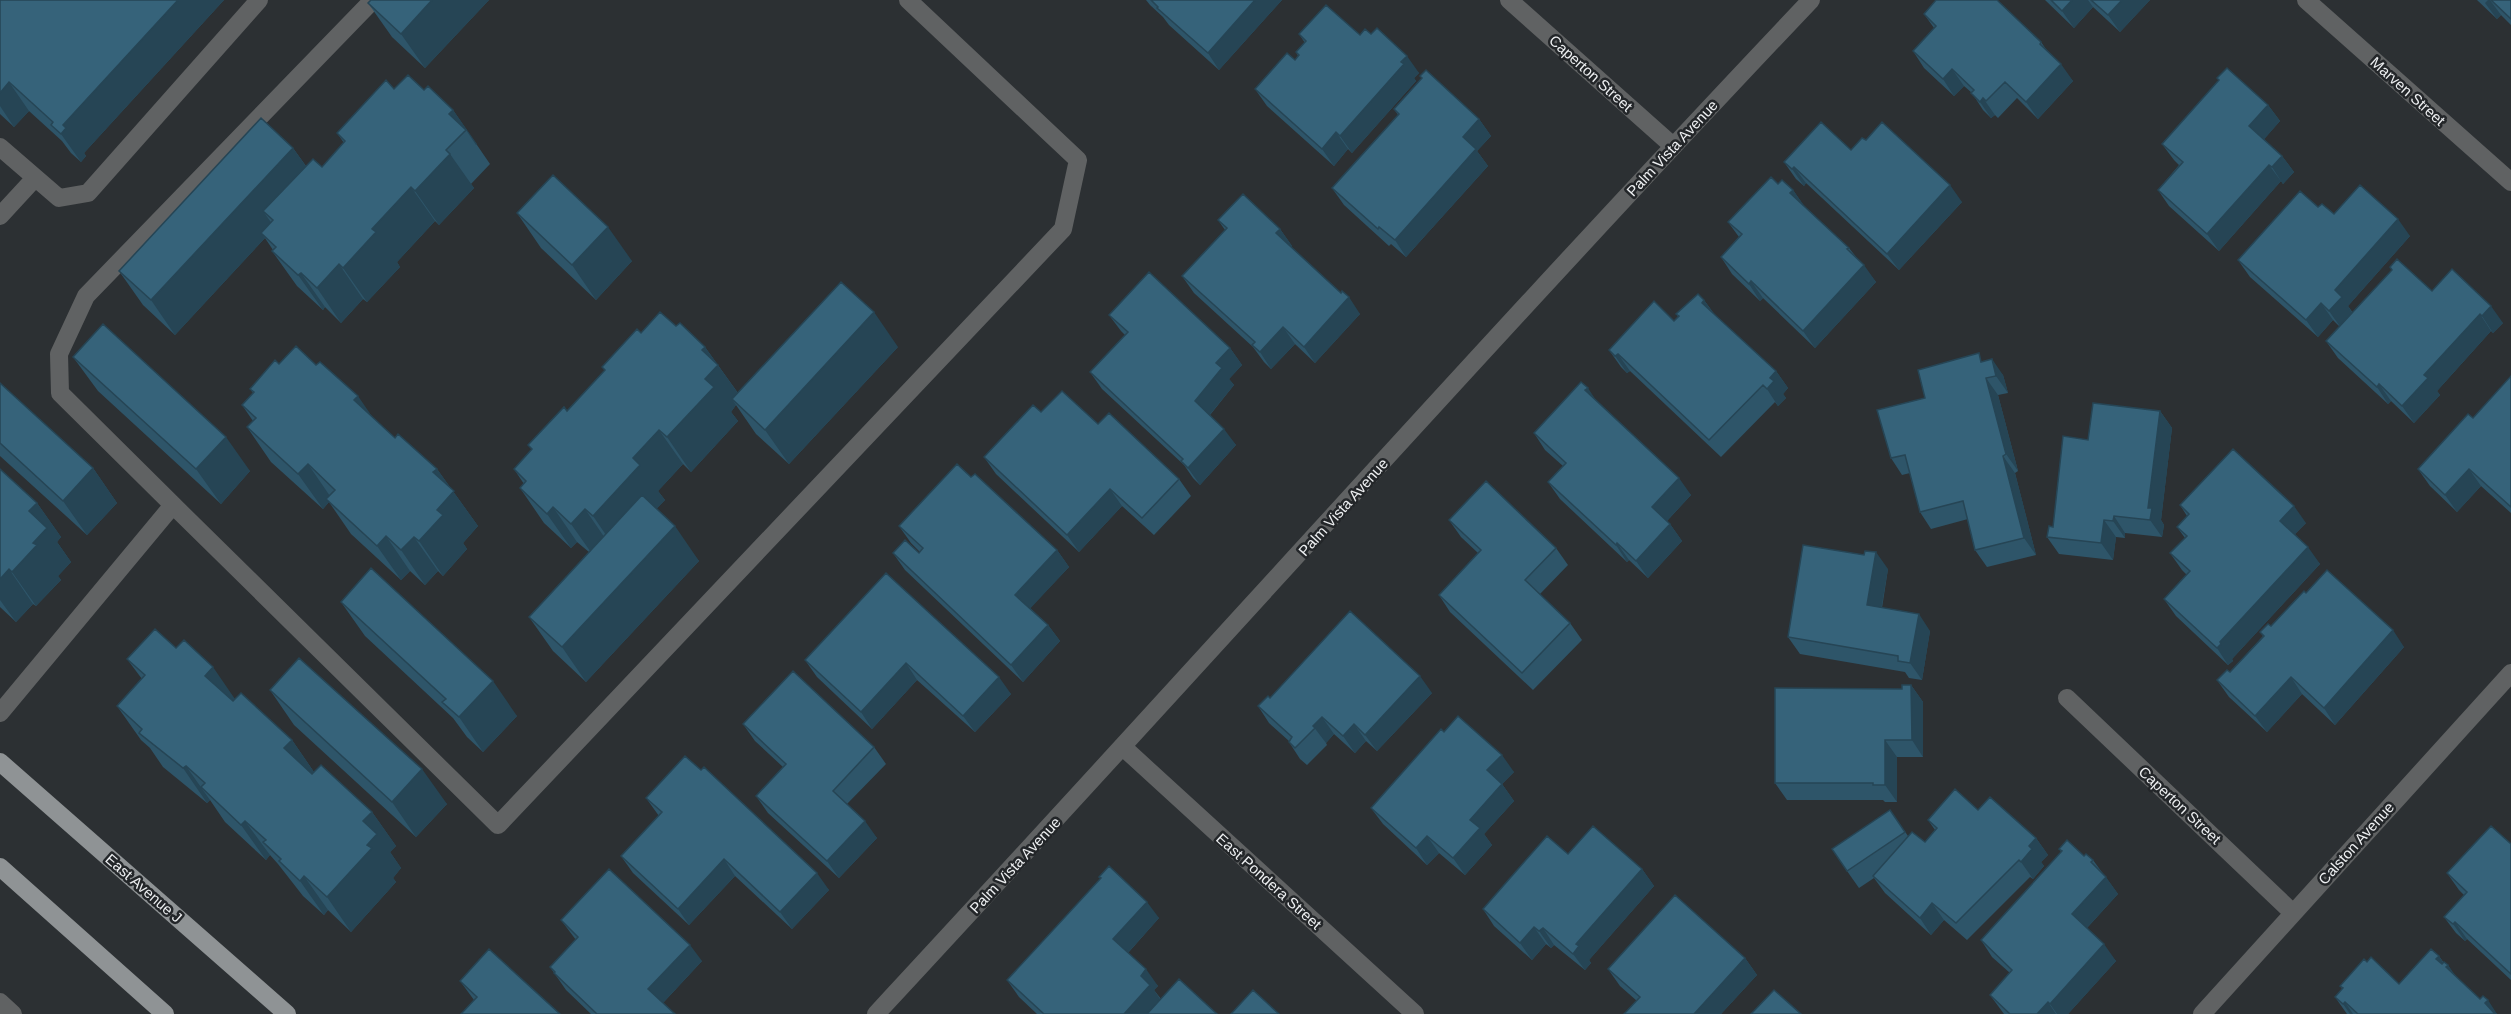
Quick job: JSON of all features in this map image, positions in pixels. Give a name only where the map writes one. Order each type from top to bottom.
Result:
[{"type":"main road","name":"East Avenue J","points":[[0,762],[287,1014]]},
{"type":"main road","points":[[0,867],[165,1014]]},
{"type":"street","points":[[0,147],[59,198],[88,193],[259,0]]},
{"type":"street","points":[[373,0],[86,296],[59,354],[60,393],[498,825],[1063,229],[1078,160],[908,0]]},
{"type":"street","name":"Caperton Street","points":[[1509,0],[1673,146]]},
{"type":"street","name":"Palm Vista Avenue","points":[[876,1014],[1124,747],[1673,146],[1811,0]]},
{"type":"street","name":"Marven Street","points":[[2306,0],[2511,182]]},
{"type":"street","points":[[0,216],[35,178]]},
{"type":"street","points":[[0,713],[173,505]]},
{"type":"street","name":"Calston Avenue","points":[[2202,1014],[2511,673]]},
{"type":"street","name":"Caperton Street","points":[[2067,698],[2294,913]]},
{"type":"street","name":"East Pondera Street","points":[[1124,747],[1415,1014]]},
{"type":"street","points":[[0,1002],[13,1014]]},
{"type":"building","points":[[0,0],[178,0],[63,125],[66,128],[61,134],[51,125],[53,122],[9,82],[0,93]]},
{"type":"building","points":[[371,0],[432,0],[401,34],[368,3]]},
{"type":"building","points":[[1151,0],[1255,0],[1208,53]]},
{"type":"building","points":[[1936,0],[1997,0],[2061,64],[2026,102],[2005,82],[1986,101],[1983,98],[1980,102],[1971,93],[1974,90],[1952,69],[1943,79],[1913,51],[1936,26],[1924,14]]},
{"type":"building","points":[[2051,0],[2072,0],[2062,11]]},
{"type":"building","points":[[2091,0],[2122,0],[2108,15]]},
{"type":"building","points":[[2491,0],[2511,0],[2511,19]]},
{"type":"building","points":[[1326,5],[1360,35],[1365,29],[1371,34],[1377,28],[1407,56],[1401,62],[1404,64],[1340,136],[1336,132],[1322,149],[1255,89],[1287,53],[1295,60],[1299,55],[1296,52],[1306,41],[1299,34]]},
{"type":"building","points":[[2227,68],[2268,105],[2249,126],[2282,156],[2272,167],[2269,165],[2207,234],[2158,190],[2183,162],[2162,144]]},
{"type":"building","points":[[1426,70],[1479,119],[1463,137],[1476,149],[1395,240],[1379,227],[1378,229],[1332,188],[1399,114],[1394,109],[1422,78],[1420,76]]},
{"type":"building","points":[[408,75],[424,90],[428,86],[453,110],[449,114],[466,130],[446,150],[450,154],[415,191],[411,187],[372,229],[376,232],[343,268],[339,264],[317,288],[301,273],[298,275],[272,251],[276,247],[261,233],[273,220],[263,211],[313,159],[322,167],[345,141],[337,133],[386,80],[394,89]]},
{"type":"building","points":[[261,118],[293,148],[151,300],[119,271]]},
{"type":"building","points":[[1821,122],[1851,150],[1862,138],[1866,140],[1882,122],[1950,185],[1887,254],[1794,167],[1792,169],[1784,162]]},
{"type":"building","points":[[553,175],[608,227],[572,265],[517,213]]},
{"type":"building","points":[[1771,177],[1778,184],[1782,180],[1793,190],[1790,193],[1864,265],[1803,331],[1751,281],[1749,284],[1721,257],[1742,234],[1728,222]]},
{"type":"building","points":[[2360,185],[2398,219],[2335,290],[2342,297],[2329,311],[2321,303],[2306,320],[2238,260],[2300,191],[2318,207],[2322,204],[2334,214]]},
{"type":"building","points":[[1243,194],[1280,229],[1276,233],[1341,293],[1342,291],[1349,297],[1304,347],[1283,327],[1260,352],[1252,345],[1255,342],[1182,276],[1227,228],[1218,220]]},
{"type":"building","points":[[2397,259],[2432,291],[2452,269],[2491,306],[2482,316],[2480,314],[2424,375],[2428,378],[2402,406],[2379,384],[2377,387],[2326,341],[2392,270],[2390,267]]},
{"type":"building","points":[[1149,272],[1230,348],[1216,363],[1222,368],[1195,401],[1224,429],[1188,468],[1181,461],[1183,459],[1090,372],[1128,332],[1109,315]]},
{"type":"building","points":[[841,282],[874,312],[765,430],[732,399]]},
{"type":"building","points":[[1698,294],[1704,300],[1702,303],[1776,371],[1770,378],[1774,381],[1767,389],[1763,385],[1709,440],[1618,354],[1615,356],[1609,350],[1654,301],[1674,321],[1679,316],[1676,314]]},
{"type":"building","points":[[660,312],[676,326],[680,323],[705,347],[702,350],[718,365],[705,379],[714,387],[667,437],[659,430],[633,458],[640,465],[593,516],[585,509],[571,524],[553,507],[547,514],[520,488],[526,481],[514,469],[532,449],[528,445],[564,407],[567,411],[605,370],[602,367],[637,329],[641,333]]},
{"type":"building","points":[[103,324],[226,437],[196,469],[73,357]]},
{"type":"building","points":[[296,346],[316,365],[320,362],[358,396],[354,400],[395,438],[398,434],[437,469],[433,472],[454,491],[437,510],[443,515],[419,541],[414,537],[401,550],[386,536],[377,546],[326,499],[335,490],[308,464],[298,474],[247,427],[256,418],[242,405],[254,392],[250,389],[275,360],[279,364]]},
{"type":"building","points":[[1979,353],[1981,362],[1992,359],[1996,376],[1986,378],[2006,454],[2003,456],[2024,538],[1975,550],[1963,501],[1920,512],[1905,455],[1891,458],[1877,410],[1925,398],[1918,370]]},
{"type":"building","points":[[2511,376],[2511,507],[2469,469],[2445,495],[2418,469],[2468,414],[2473,418]]},
{"type":"building","points":[[1581,382],[1588,388],[1585,390],[1679,478],[1652,507],[1670,524],[1636,561],[1548,482],[1566,463],[1534,433]]},
{"type":"building","points":[[0,383],[93,468],[63,501],[0,443]]},
{"type":"building","points":[[1062,391],[1098,424],[1109,413],[1179,479],[1142,518],[1110,489],[1067,535],[984,457],[1033,405],[1041,412]]},
{"type":"building","points":[[2093,403],[2160,411],[2148,508],[2152,508],[2150,520],[2114,516],[2113,521],[2104,520],[2101,543],[2047,537],[2049,526],[2053,527],[2063,436],[2088,440]]},
{"type":"building","points":[[2233,449],[2294,506],[2280,521],[2308,547],[2217,648],[2164,599],[2190,571],[2170,553],[2187,536],[2177,527],[2189,514],[2180,505]]},
{"type":"building","points":[[957,464],[971,477],[975,474],[1057,550],[1015,595],[1048,625],[1011,665],[893,553],[905,540],[919,553],[923,548],[899,526]]},
{"type":"building","points":[[0,469],[37,503],[29,511],[47,528],[33,543],[37,545],[12,572],[9,569],[0,579]]},
{"type":"building","points":[[1486,481],[1556,548],[1525,580],[1570,623],[1522,673],[1439,595],[1481,550],[1449,520]]},
{"type":"building","points":[[642,495],[675,526],[562,647],[529,617]]},
{"type":"building","points":[[1803,545],[1864,555],[1865,551],[1876,552],[1867,605],[1919,614],[1910,663],[1898,661],[1898,656],[1788,637]]},
{"type":"building","points":[[371,568],[493,681],[459,717],[442,702],[446,699],[341,602]]},
{"type":"building","points":[[2327,570],[2393,630],[2324,708],[2291,677],[2255,716],[2217,680],[2227,670],[2230,672],[2264,636],[2260,632],[2268,624],[2271,626]]},
{"type":"building","points":[[886,573],[999,677],[963,716],[906,663],[861,712],[805,660]]},
{"type":"building","points":[[1350,611],[1420,676],[1365,735],[1354,724],[1343,736],[1322,717],[1313,726],[1315,728],[1295,748],[1289,742],[1292,737],[1258,706],[1268,696],[1270,698]]},
{"type":"building","points":[[155,629],[176,648],[184,640],[213,667],[205,676],[233,701],[241,693],[292,740],[284,748],[312,774],[321,765],[372,812],[363,821],[377,834],[367,845],[372,848],[327,897],[304,876],[300,881],[263,842],[266,840],[245,821],[241,825],[201,787],[205,783],[186,766],[183,768],[139,733],[142,729],[117,706],[145,675],[127,659]]},
{"type":"building","points":[[299,658],[422,769],[392,802],[270,690]]},
{"type":"building","points":[[793,671],[874,747],[833,791],[865,821],[827,861],[756,796],[786,764],[743,724]]},
{"type":"building","points":[[1902,685],[1911,685],[1912,740],[1885,740],[1885,785],[1775,783],[1775,688],[1902,689]]},
{"type":"building","points":[[1458,716],[1502,755],[1487,770],[1502,784],[1470,820],[1480,828],[1453,858],[1427,836],[1416,848],[1371,808],[1441,729],[1444,732]]},
{"type":"building","points":[[685,756],[701,770],[704,767],[817,873],[780,912],[724,859],[678,909],[621,856],[662,812],[646,798]]},
{"type":"building","points":[[1955,789],[1978,810],[1990,797],[2036,838],[2029,846],[2032,849],[2021,862],[2019,860],[1956,923],[1932,903],[1920,918],[1873,876],[1912,832],[1925,842],[1937,828],[1928,820]]},
{"type":"building","points":[[1890,810],[1905,832],[1847,871],[1832,849]]},
{"type":"building","points":[[1593,826],[1642,869],[1576,944],[1579,946],[1573,954],[1543,928],[1539,931],[1534,927],[1520,943],[1483,909],[1547,836],[1568,854]]},
{"type":"building","points":[[2491,826],[2511,844],[2511,974],[2455,922],[2453,924],[2444,917],[2467,892],[2447,873]]},
{"type":"building","points":[[2067,840],[2084,856],[2086,854],[2093,860],[2091,862],[2106,877],[2072,914],[2104,944],[2050,1004],[2048,1002],[2037,1014],[2010,1014],[1990,995],[2012,970],[1981,940],[2062,851],[2059,849]]},
{"type":"building","points":[[1109,866],[1147,902],[1113,939],[1146,969],[1141,976],[1150,985],[1124,1014],[1044,1014],[1007,980],[1101,878],[1099,877]]},
{"type":"building","points":[[609,869],[690,945],[648,989],[675,1014],[597,1014],[550,967],[578,937],[561,920]]},
{"type":"building","points":[[1675,895],[1745,958],[1694,1014],[1624,1014],[1640,997],[1608,969]]},
{"type":"building","points":[[489,949],[560,1014],[461,1014],[477,997],[460,981]]},
{"type":"building","points":[[2431,949],[2439,956],[2436,959],[2448,965],[2446,967],[2480,999],[2483,996],[2488,1000],[2485,1003],[2495,1014],[2358,1014],[2345,1002],[2343,1004],[2335,997],[2343,988],[2340,986],[2364,959],[2367,962],[2371,957],[2399,984]]},
{"type":"building","points":[[1179,979],[1217,1014],[1147,1014]]},
{"type":"building","points":[[1253,990],[1279,1014],[1231,1014]]},
{"type":"building","points":[[1774,990],[1801,1014],[1751,1014]]}]
